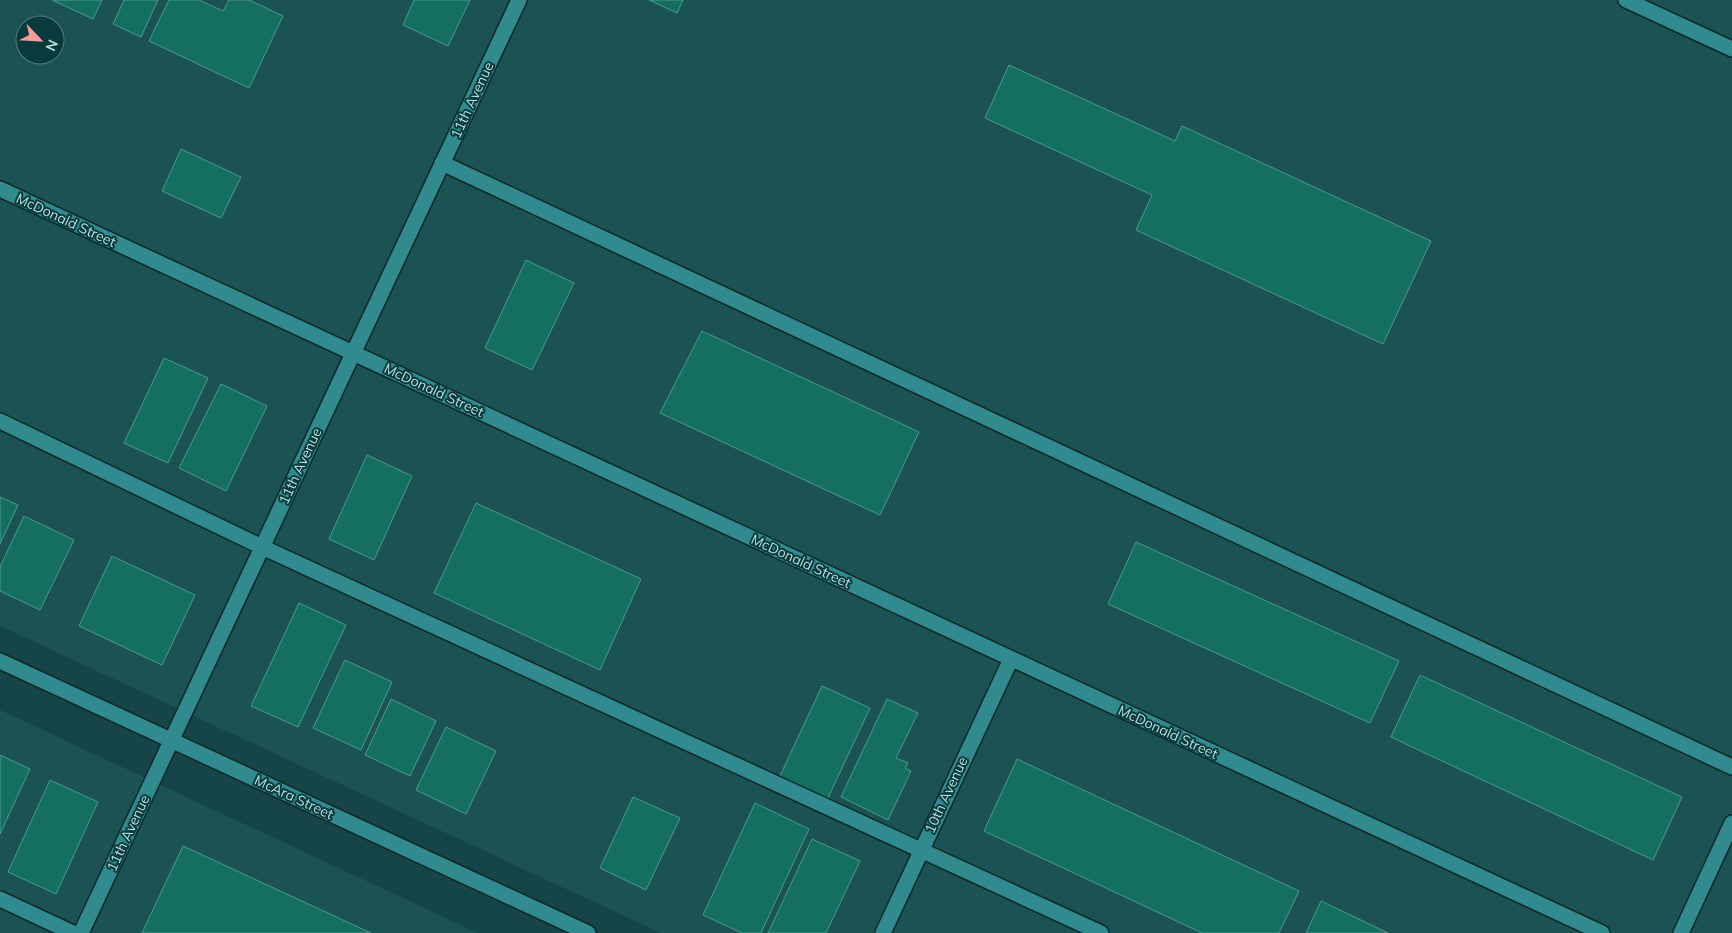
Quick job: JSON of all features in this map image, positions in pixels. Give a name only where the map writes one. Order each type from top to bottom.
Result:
[{"type":"street","name":"11th Avenue","points":[[81,933],[519,0]]},
{"type":"street","points":[[1626,0],[1732,49]]},
{"type":"street","points":[[442,163],[1732,767]]},
{"type":"street","name":"McDonald Street","points":[[0,189],[1602,933]]},
{"type":"street","points":[[0,421],[262,547],[1100,933]]},
{"type":"street","name":"10th Avenue","points":[[882,933],[1011,658]]},
{"type":"street","name":"McAra Street","points":[[0,661],[588,933]]},
{"type":"street","points":[[1682,933],[1732,823]]},
{"type":"street","points":[[0,899],[73,933]]},
{"type":"shaded area","points":[[0,0],[1732,0],[1732,933],[661,933],[0,626]]},
{"type":"shaded area","points":[[0,710],[478,933],[0,933]]},
{"type":"building","points":[[52,0],[102,0],[93,19]]},
{"type":"building","points":[[124,0],[158,0],[141,37],[113,24]]},
{"type":"building","points":[[169,0],[199,0],[223,11],[229,0],[249,0],[283,16],[249,88],[149,41]]},
{"type":"building","points":[[414,0],[470,0],[448,46],[403,25]]},
{"type":"building","points":[[649,0],[683,0],[677,13]]},
{"type":"building","points":[[1009,65],[1175,141],[1182,126],[1431,241],[1383,344],[1136,230],[1152,195],[985,118]]},
{"type":"building","points":[[181,149],[241,177],[221,218],[162,191]]},
{"type":"building","points":[[526,260],[574,283],[532,370],[485,348]]},
{"type":"building","points":[[702,331],[919,432],[880,515],[660,413]]},
{"type":"building","points":[[164,358],[208,378],[168,463],[124,443]]},
{"type":"building","points":[[221,384],[267,406],[226,491],[179,468]]},
{"type":"building","points":[[367,455],[412,476],[374,560],[329,539]]},
{"type":"building","points":[[0,497],[18,505],[0,544]]},
{"type":"building","points":[[476,503],[641,579],[600,670],[434,593]]},
{"type":"building","points":[[24,516],[74,540],[40,610],[0,591],[0,567]]},
{"type":"building","points":[[1136,542],[1399,661],[1370,723],[1108,604]]},
{"type":"building","points":[[112,556],[195,595],[162,665],[79,626]]},
{"type":"building","points":[[299,603],[346,625],[298,727],[251,706]]},
{"type":"building","points":[[345,660],[392,682],[361,750],[313,728]]},
{"type":"building","points":[[1420,675],[1682,797],[1653,860],[1391,737]]},
{"type":"building","points":[[822,686],[870,708],[827,800],[779,778]]},
{"type":"building","points":[[391,699],[436,721],[410,776],[365,755]]},
{"type":"building","points":[[887,699],[918,713],[896,758],[908,763],[905,768],[911,771],[888,820],[841,797]]},
{"type":"building","points":[[446,727],[496,751],[466,814],[416,790]]},
{"type":"building","points":[[0,755],[30,769],[0,834]]},
{"type":"building","points":[[1017,759],[1299,891],[1279,933],[1202,933],[984,831]]},
{"type":"building","points":[[50,780],[98,802],[56,894],[8,872]]},
{"type":"building","points":[[633,797],[680,818],[646,890],[600,868]]},
{"type":"building","points":[[755,803],[809,829],[761,933],[742,933],[703,915]]},
{"type":"building","points":[[812,839],[860,861],[826,933],[768,933]]},
{"type":"building","points":[[183,846],[371,933],[142,933]]},
{"type":"building","points":[[1321,901],[1388,933],[1306,933]]}]
